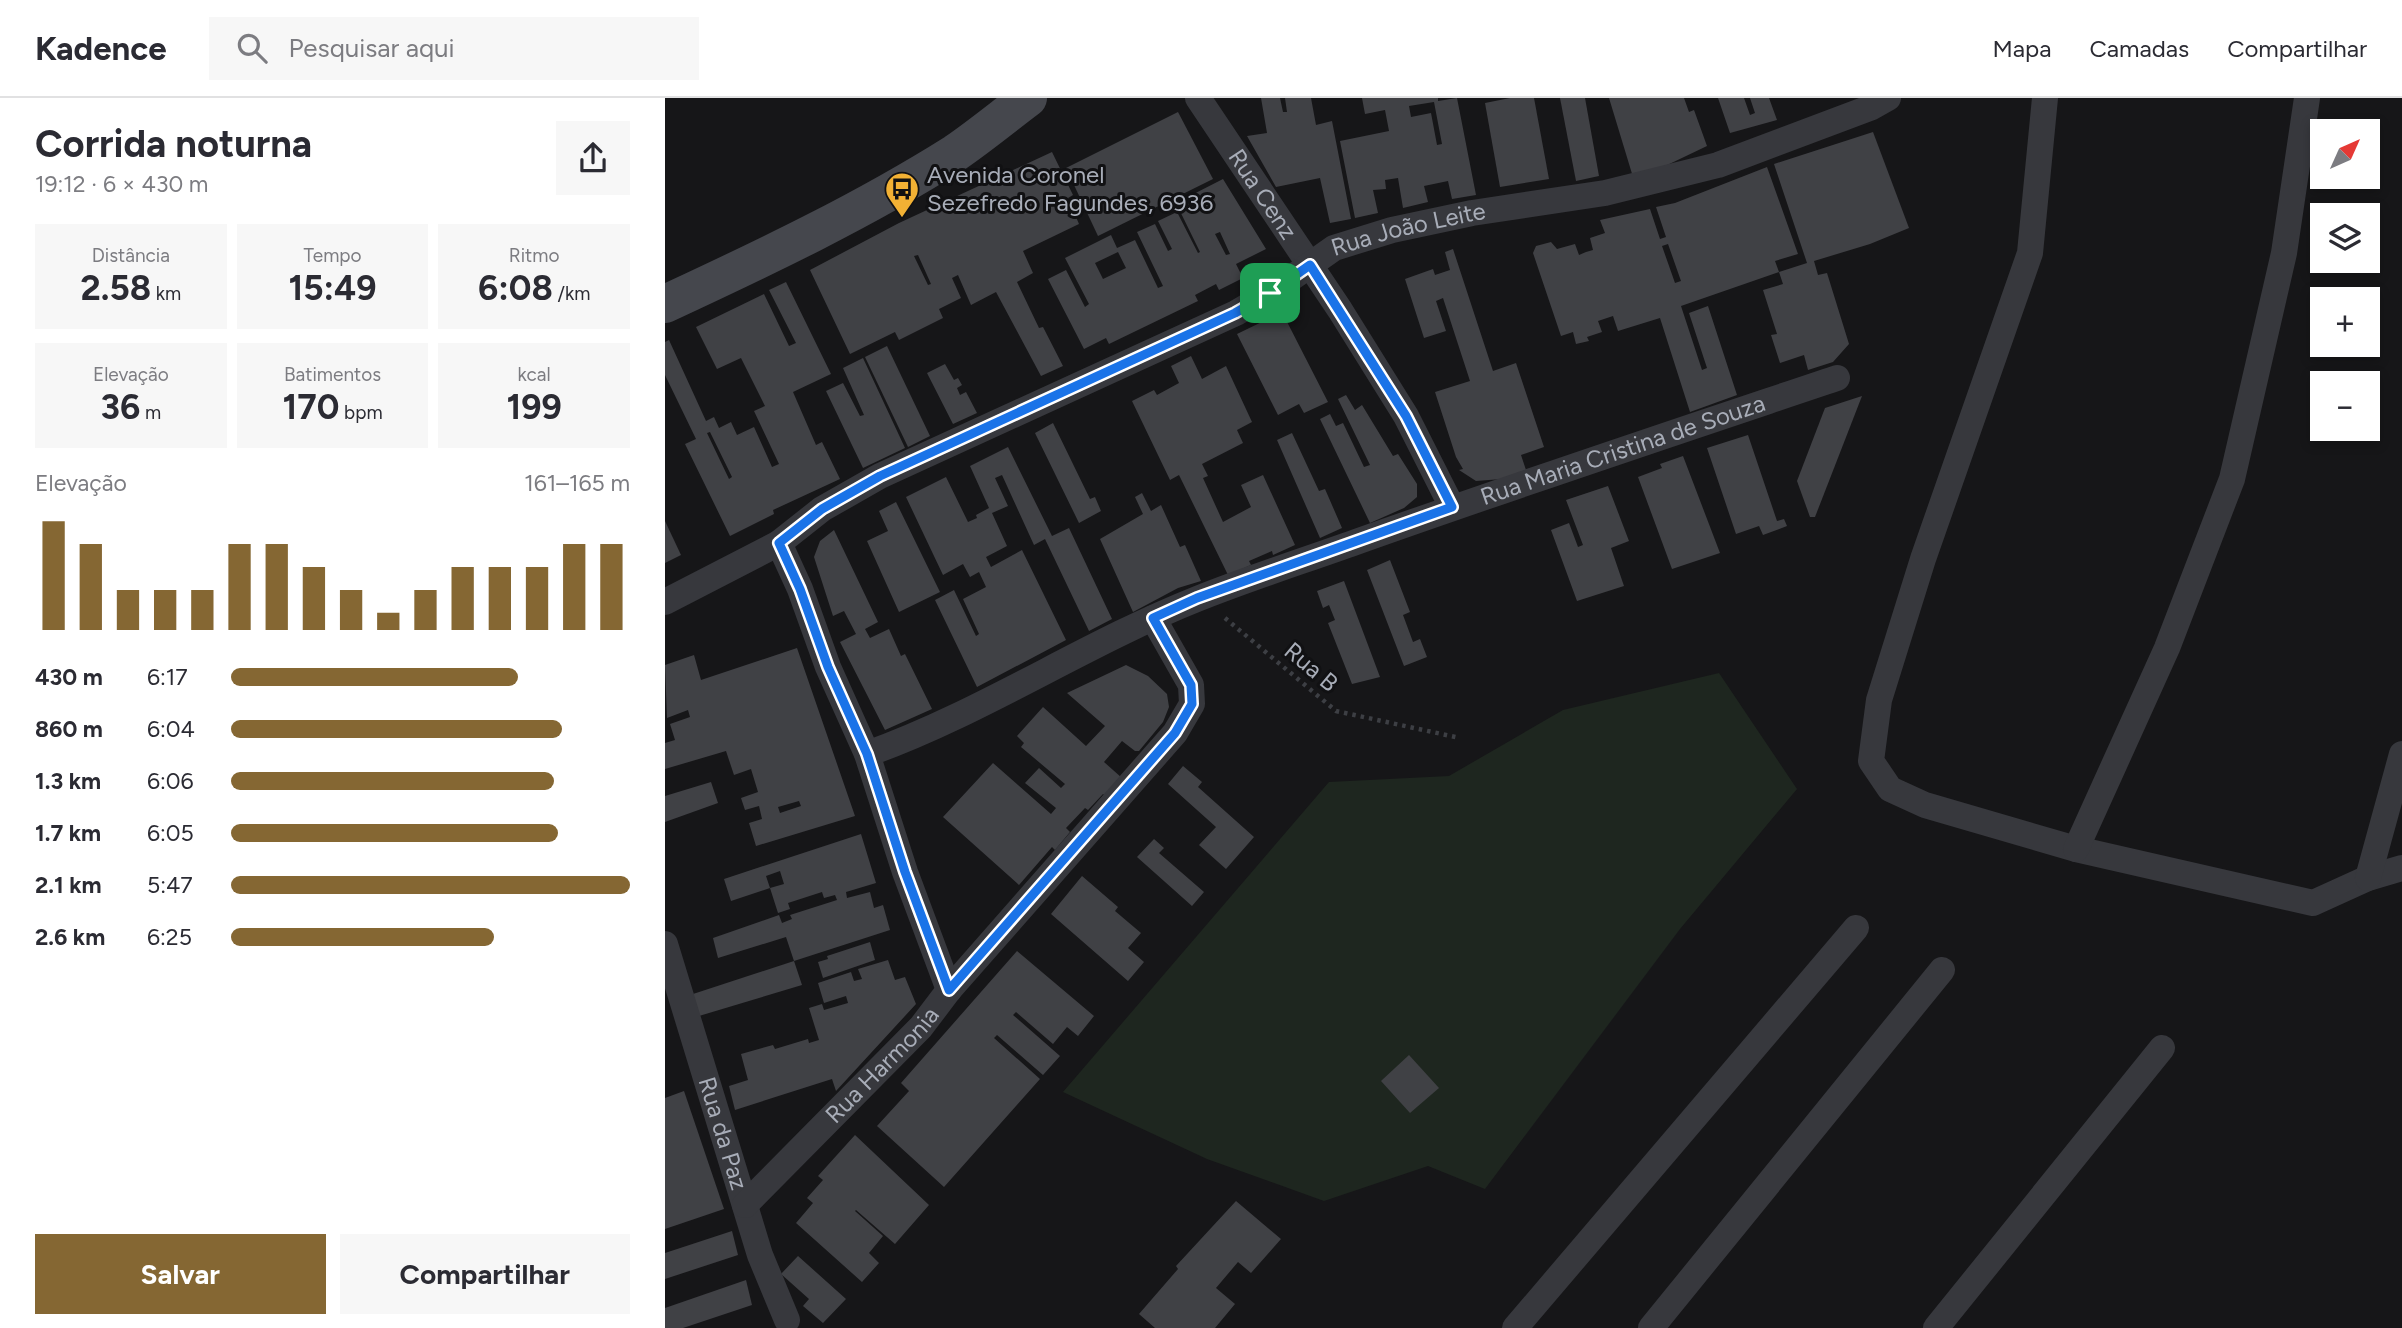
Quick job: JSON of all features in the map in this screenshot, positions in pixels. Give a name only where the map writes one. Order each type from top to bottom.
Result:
[{"type":"main road","points":[[665,304],[847,215],[956,152],[1028,98]]},
{"type":"street","name":"Rua Cenz","points":[[1198,98],[1310,265],[1406,416],[1452,507]]},
{"type":"street","name":"Rua João Leite","points":[[665,602],[779,543],[822,509],[880,476],[1235,313],[1270,293],[1334,248],[1392,230],[1472,213],[1605,193],[1718,165],[1872,107],[1888,98]]},
{"type":"street","points":[[2045,98],[2030,253],[1923,559],[1879,700],[1871,761],[1889,789],[1925,805],[2076,849],[2313,903],[2368,878],[2402,868]]},
{"type":"street","points":[[2076,849],[2167,648],[2232,479],[2284,253],[2307,98]]},
{"type":"street","name":"Rua Maria Cristina de Souza","points":[[867,754],[910,739],[966,713],[1197,598],[1452,507],[1837,378]]},
{"type":"street","points":[[779,543],[800,589],[828,667],[867,754],[905,872],[949,990]]},
{"type":"street","name":"Rua Harmonia","points":[[745,1205],[921,1027],[949,990],[1175,733],[1192,704],[1191,685],[1153,618]]},
{"type":"street","points":[[2368,878],[2402,754]]},
{"type":"street","points":[[1528,1324],[1856,928]]},
{"type":"street","name":"Rua da Paz","points":[[665,944],[760,1255],[787,1320]]},
{"type":"street","points":[[1651,1328],[1942,970]]},
{"type":"street","points":[[1935,1328],[2162,1048]]},
{"type":"path","name":"Rua B","points":[[1197,598],[1234,625],[1336,711],[1460,738]]},
{"type":"shaded area","points":[[1719,673],[1797,789],[1680,929],[1485,1189],[1428,1166],[1324,1201],[1207,1159],[1063,1092],[1329,782],[1449,776],[1563,710]]},
{"type":"building","points":[[1261,98],[1280,98],[1283,112],[1287,112],[1285,98],[1311,98],[1316,125],[1332,121],[1351,219],[1330,223],[1320,178],[1276,187],[1247,136],[1267,133]]},
{"type":"building","points":[[1362,98],[1438,98],[1438,101],[1457,98],[1476,195],[1452,199],[1448,181],[1424,186],[1428,202],[1403,208],[1398,178],[1385,180],[1386,189],[1373,190],[1378,213],[1355,218],[1340,141],[1389,131],[1385,110],[1365,114]],"holes":[[[1434,102],[1442,144],[1437,145],[1431,113],[1411,117],[1409,106]]]},
{"type":"building","points":[[1510,98],[1534,98],[1549,179],[1500,187],[1485,103]]},
{"type":"building","points":[[1560,98],[1585,98],[1599,176],[1576,181]]},
{"type":"building","points":[[1609,98],[1684,98],[1689,112],[1694,110],[1707,146],[1661,168],[1633,177]]},
{"type":"building","points":[[1718,98],[1744,98],[1750,115],[1755,113],[1750,98],[1769,98],[1777,120],[1730,133]]},
{"type":"building","points":[[1178,112],[1213,179],[1098,236],[1066,168]]},
{"type":"building","points":[[1873,132],[1909,228],[1870,244],[1814,261],[1818,275],[1827,273],[1849,344],[1833,362],[1808,370],[1804,355],[1780,363],[1771,335],[1777,334],[1763,290],[1783,284],[1779,272],[1807,263],[1774,164]]},
{"type":"building","points":[[1052,152],[1073,195],[1068,198],[1079,224],[1023,251],[1033,273],[1017,282],[1039,328],[1043,327],[1063,366],[1041,376],[996,292],[971,305],[958,275],[952,278],[961,298],[939,309],[943,318],[899,340],[895,332],[850,354],[810,270],[899,223]],"holes":[[[918,255],[931,284],[928,285],[914,256]]]},
{"type":"building","points":[[1767,167],[1798,254],[1775,261],[1779,272],[1681,306],[1702,370],[1707,368],[1689,313],[1708,306],[1737,395],[1690,412],[1660,318],[1618,331],[1613,316],[1598,321],[1602,332],[1587,337],[1589,341],[1576,344],[1573,332],[1561,336],[1533,253],[1536,246],[1551,242],[1557,249],[1575,244],[1579,255],[1593,250],[1590,238],[1605,233],[1600,220],[1650,209],[1660,239],[1666,237],[1656,207],[1675,203]],"holes":[[[1668,244],[1681,281],[1675,283],[1662,246]]]},
{"type":"building","points":[[1223,179],[1266,249],[1236,264],[1243,278],[1219,290],[1216,284],[1195,295],[1198,301],[1109,344],[1106,338],[1084,349],[1048,279],[1066,270],[1085,307],[1089,304],[1065,258],[1111,235],[1117,248],[1135,240],[1158,288],[1163,286],[1137,232],[1155,224],[1168,251],[1172,249],[1158,221],[1177,212],[1198,253],[1200,252],[1176,203]],"holes":[[[1220,232],[1230,254],[1226,255],[1215,234]],[[1118,252],[1126,268],[1103,279],[1095,263]]]},
{"type":"building","points":[[1453,249],[1493,371],[1516,363],[1544,447],[1521,455],[1526,470],[1502,479],[1476,481],[1459,470],[1463,469],[1456,457],[1435,392],[1470,381],[1443,298],[1436,301],[1446,331],[1424,338],[1405,279],[1433,269],[1435,275],[1450,270],[1445,252]]},
{"type":"building","points":[[786,282],[831,374],[793,392],[816,445],[822,442],[840,479],[773,510],[774,514],[730,536],[685,444],[696,439],[665,375],[665,342],[669,340],[706,421],[714,417],[719,428],[731,422],[737,435],[754,427],[772,467],[779,464],[754,411],[765,406],[741,358],[717,369],[696,327],[764,294],[789,346],[796,343],[769,290]],"holes":[[[710,432],[732,477],[729,479],[707,433]]]},
{"type":"building","points":[[1282,312],[1328,402],[1304,413],[1299,404],[1278,415],[1237,334]]},
{"type":"building","points":[[887,346],[930,436],[908,447],[865,357]]},
{"type":"building","points":[[1191,356],[1202,379],[1226,366],[1252,422],[1237,430],[1243,443],[1202,464],[1208,476],[1203,478],[1223,522],[1251,507],[1241,485],[1263,475],[1295,545],[1273,555],[1272,551],[1249,561],[1251,565],[1228,575],[1179,475],[1170,480],[1132,401],[1154,390],[1157,395],[1179,383],[1171,366]]},
{"type":"building","points":[[863,358],[905,448],[863,468],[826,391],[843,383],[860,416],[864,415],[843,368]]},
{"type":"building","points":[[945,364],[954,380],[958,378],[962,385],[957,388],[960,395],[966,392],[977,413],[953,424],[927,373]]},
{"type":"building","points":[[1346,395],[1355,410],[1362,405],[1393,456],[1398,454],[1417,484],[1417,497],[1404,508],[1370,523],[1320,419],[1330,414],[1336,426],[1343,423],[1364,467],[1370,465],[1338,399]]},
{"type":"building","points":[[1862,396],[1815,517],[1810,517],[1797,481],[1825,408]]},
{"type":"building","points":[[1053,423],[1090,499],[1095,497],[1101,511],[1079,523],[1035,433]]},
{"type":"building","points":[[1292,433],[1319,491],[1325,489],[1342,528],[1320,538],[1277,440]]},
{"type":"building","points":[[1748,435],[1777,521],[1784,519],[1787,526],[1763,535],[1759,526],[1736,534],[1707,448]]},
{"type":"building","points":[[1008,447],[1052,536],[1069,528],[1112,619],[1089,631],[1045,539],[1034,545],[1002,475],[995,478],[1008,506],[992,513],[1007,546],[986,557],[991,567],[1022,550],[1066,640],[977,687],[935,600],[954,590],[976,636],[979,634],[963,599],[986,587],[979,572],[970,577],[963,564],[943,575],[906,497],[946,477],[968,522],[977,518],[976,515],[989,508],[970,466]]},
{"type":"building","points":[[1683,456],[1720,553],[1672,569],[1638,477],[1662,468],[1660,464]]},
{"type":"building","points":[[1608,486],[1629,541],[1611,548],[1624,586],[1577,601],[1551,530],[1569,523],[1578,547],[1583,545],[1566,500]]},
{"type":"building","points":[[1142,493],[1151,511],[1161,505],[1180,547],[1185,545],[1201,581],[1178,588],[1133,612],[1100,539],[1143,514],[1135,497]]},
{"type":"building","points":[[896,502],[940,592],[899,612],[867,541],[888,531],[879,511]]},
{"type":"building","points":[[665,521],[681,555],[665,563]]},
{"type":"building","points":[[834,530],[878,622],[865,629],[870,638],[889,629],[901,656],[905,654],[932,709],[885,730],[840,642],[856,634],[844,611],[833,616],[814,557],[820,541]]},
{"type":"building","points":[[1390,560],[1410,612],[1403,615],[1413,642],[1420,639],[1427,657],[1404,666],[1367,570]]},
{"type":"building","points":[[1344,581],[1380,677],[1352,684],[1328,623],[1335,620],[1329,605],[1323,608],[1317,591]]},
{"type":"building","points":[[797,648],[855,816],[756,846],[749,823],[762,819],[759,806],[745,810],[741,798],[758,792],[751,769],[734,775],[726,751],[665,769],[665,743],[675,740],[670,724],[690,717],[688,710],[667,718],[665,665],[694,655],[701,680]],"holes":[[[799,801],[801,806],[780,813],[778,807]]]},
{"type":"building","points":[[1126,665],[1148,676],[1167,694],[1169,707],[1163,722],[1139,751],[1122,741],[1104,762],[1122,778],[1106,796],[1103,794],[1088,810],[1085,808],[1066,828],[1070,832],[1055,850],[1052,847],[1019,885],[943,817],[993,763],[1051,814],[1056,808],[1025,783],[1039,768],[1061,788],[1065,784],[1021,747],[1024,743],[1017,736],[1043,707],[1086,746],[1105,726],[1067,693]]},
{"type":"building","points":[[1183,766],[1202,782],[1198,787],[1254,837],[1226,869],[1199,845],[1216,827],[1168,784]]},
{"type":"building","points":[[711,782],[718,803],[665,822],[665,796]]},
{"type":"building","points":[[861,834],[876,883],[846,892],[847,898],[870,892],[874,908],[883,905],[890,930],[794,961],[786,937],[718,958],[713,938],[779,915],[782,923],[792,919],[790,915],[837,900],[835,895],[824,898],[822,892],[788,903],[790,909],[778,913],[770,888],[731,901],[724,879]],"holes":[[[780,871],[784,884],[770,888],[766,876]]]},
{"type":"building","points":[[1154,839],[1164,848],[1159,853],[1204,892],[1192,906],[1137,857]]},
{"type":"building","points":[[1082,876],[1118,907],[1115,911],[1141,933],[1128,948],[1144,962],[1128,981],[1051,914]]},
{"type":"building","points":[[870,942],[875,960],[823,978],[818,962],[828,959],[827,956]]},
{"type":"building","points":[[1017,951],[1094,1016],[1078,1036],[1067,1027],[1053,1044],[1016,1012],[1013,1015],[1060,1056],[1043,1075],[997,1035],[994,1038],[1040,1079],[944,1187],[877,1126],[909,1091],[901,1083]]},
{"type":"building","points":[[888,960],[895,980],[905,977],[916,1004],[836,1091],[832,1079],[735,1110],[729,1086],[748,1080],[741,1054],[773,1045],[775,1049],[808,1039],[809,1043],[819,1040],[809,1008],[822,1004],[824,1010],[848,1003],[846,996],[824,1003],[818,983],[851,972],[854,981],[862,979],[858,969]]},
{"type":"building","points":[[794,961],[802,985],[699,1016],[693,994]]},
{"type":"building","points":[[1409,1055],[1439,1088],[1410,1113],[1381,1081]]},
{"type":"building","points":[[684,1091],[724,1209],[665,1229],[665,1098]]},
{"type":"building","points":[[855,1135],[929,1205],[895,1244],[855,1211],[883,1236],[869,1253],[879,1263],[862,1282],[796,1223],[813,1203],[807,1198],[823,1180],[818,1176]]},
{"type":"building","points":[[1236,1201],[1281,1239],[1251,1273],[1238,1262],[1216,1288],[1235,1304],[1215,1328],[1155,1328],[1139,1314],[1178,1269],[1176,1266]]},
{"type":"building","points":[[732,1231],[738,1255],[665,1279],[665,1253]]},
{"type":"building","points":[[798,1256],[846,1299],[823,1323],[803,1306],[809,1299],[781,1274]]},
{"type":"building","points":[[746,1280],[752,1305],[683,1328],[665,1328],[665,1308]]},
{"type":"place","name":"Avenida Coronel Sezefredo Fagundes, 6936","points":[[902,219]]},
{"type":"route","points":[[1310,265],[1406,416],[1452,507],[1197,598],[1153,618],[1191,685],[1192,704],[1175,733],[1131,785],[949,990],[905,872],[867,754],[828,667],[800,589],[779,543],[822,509],[880,476],[1235,313],[1270,293],[1310,265]]}]
